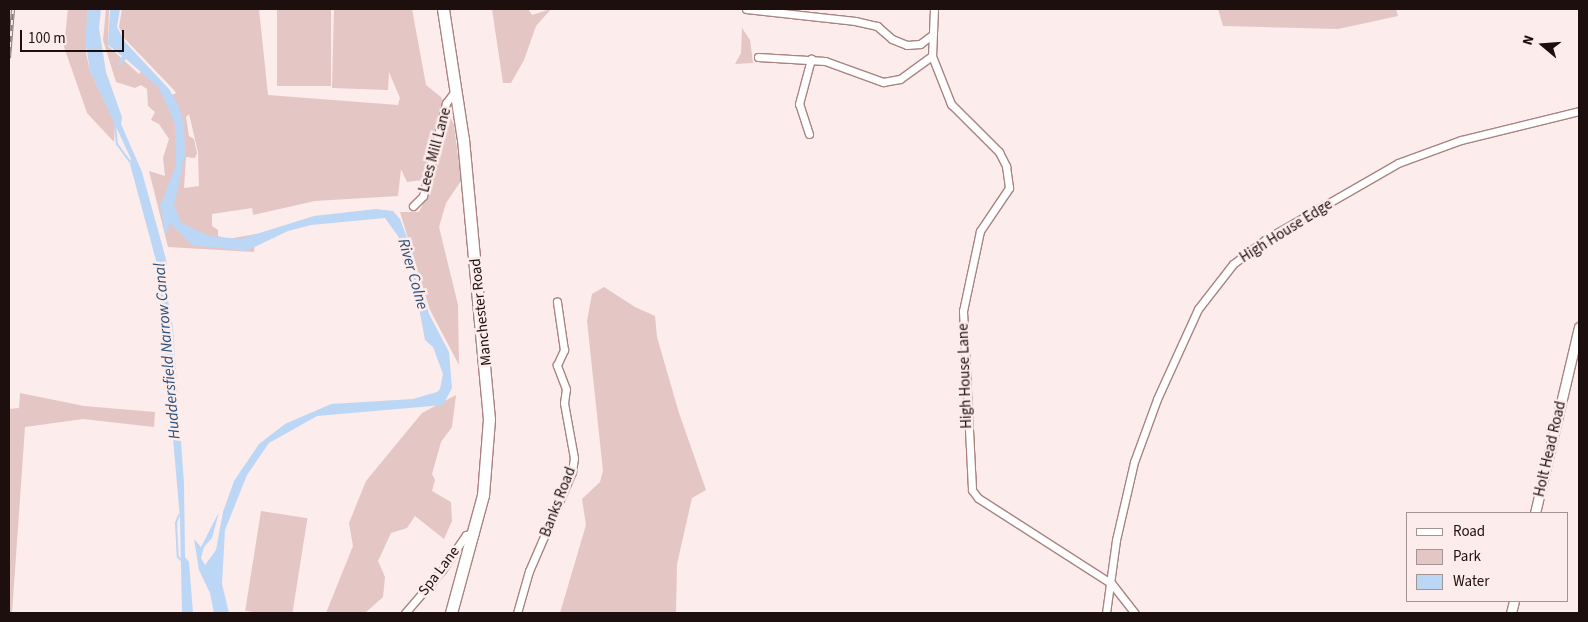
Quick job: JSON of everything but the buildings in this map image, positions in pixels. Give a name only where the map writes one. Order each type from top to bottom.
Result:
[{"type":"main road","name":"Manchester Road","points":[[443,9],[456,90],[484,346],[489,419],[483,494],[475,533],[451,613]]},
{"type":"street","points":[[746,9],[855,21],[876,26],[892,39],[907,44],[920,44],[932,35]]},
{"type":"street","name":"High House Lane","points":[[934,9],[932,56],[951,104],[999,152],[1006,166],[1009,188],[980,231],[963,311],[972,490],[978,498],[1112,584]]},
{"type":"street","points":[[758,57],[811,59],[883,82],[900,79],[932,56]]},
{"type":"street","points":[[809,134],[799,104],[811,59]]},
{"type":"street","name":"Lees Mill Lane","points":[[413,206],[420,203],[423,196],[446,103],[456,90]]},
{"type":"street","name":"High House Edge","points":[[1106,613],[1112,584],[1116,540],[1132,471],[1157,398],[1198,309],[1233,264],[1266,239],[1398,163],[1461,140],[1579,111]]},
{"type":"street","name":"Banks Road","points":[[517,613],[529,571],[572,472],[574,458],[564,402],[566,389],[557,365],[564,350],[557,302]]},
{"type":"street","name":"Holt Head Road","points":[[1535,512],[1579,327]]},
{"type":"street","name":"Spa Lane","points":[[405,613],[442,570],[466,535],[475,533]]},
{"type":"street","points":[[1112,584],[1135,613]]},
{"type":"green space","points":[[68,9],[88,9],[86,53],[90,71],[115,123],[114,142],[87,113],[64,47]]},
{"type":"green space","points":[[106,9],[109,9],[108,46],[139,74],[142,70],[170,96],[176,93],[174,90],[124,38],[119,27],[122,9],[259,9],[268,95],[398,105],[400,98],[389,72],[388,90],[332,88],[334,9],[412,9],[426,85],[441,97],[454,125],[461,181],[446,203],[439,227],[458,305],[459,365],[430,310],[400,212],[419,212],[430,190],[423,180],[407,182],[401,169],[398,196],[315,201],[253,215],[252,208],[212,214],[212,226],[218,230],[218,236],[228,239],[256,234],[254,252],[168,247],[149,171],[165,176],[163,158],[169,139],[159,124],[151,120],[155,112],[148,106],[147,89],[141,85],[135,88],[116,82],[103,40]],"holes":[[[189,114],[198,152],[199,186],[184,188],[186,157],[195,158],[197,153],[194,139],[189,136],[186,117]]]},
{"type":"green space","points":[[277,9],[331,9],[331,86],[277,86]]},
{"type":"green space","points":[[492,9],[528,9],[532,15],[551,9],[536,26],[524,60],[511,83],[503,83]]},
{"type":"green space","points":[[1218,9],[1396,9],[1398,16],[1338,29],[1223,26]]},
{"type":"green space","points":[[742,28],[750,40],[753,63],[735,64],[741,53]]},
{"type":"green space","points":[[604,287],[635,307],[655,316],[657,337],[679,413],[706,490],[692,498],[677,564],[676,613],[560,613],[586,525],[582,499],[600,482],[603,471],[587,321],[592,294]]},
{"type":"green space","points":[[20,393],[84,406],[155,412],[154,427],[83,419],[25,427],[12,613],[9,613],[9,409],[19,408]]},
{"type":"green space","points":[[456,395],[452,427],[441,442],[432,474],[435,480],[432,491],[451,502],[452,521],[444,539],[415,516],[407,528],[391,533],[378,561],[385,577],[383,597],[365,613],[326,613],[353,546],[349,523],[366,481],[422,413]]},
{"type":"green space","points":[[261,511],[307,518],[292,613],[259,613],[245,611]]},
{"type":"water","name":"Huddersfield Narrow Canal","points":[[88,9],[101,9],[99,28],[106,72],[122,117],[121,124],[142,172],[167,263],[166,289],[173,328],[184,484],[185,557],[189,562],[193,613],[182,613],[180,518],[158,268],[130,164],[131,159],[90,71],[85,39]]},
{"type":"water","name":"River Colne","points":[[110,9],[120,9],[117,27],[125,42],[169,89],[178,104],[184,124],[185,156],[174,206],[182,223],[209,236],[240,239],[314,216],[376,209],[393,211],[400,219],[413,253],[429,314],[449,352],[452,388],[443,405],[317,416],[269,443],[247,475],[225,530],[222,584],[229,613],[214,613],[210,593],[199,570],[194,539],[201,547],[219,512],[212,538],[204,547],[201,558],[205,565],[216,550],[223,512],[234,481],[259,444],[285,424],[331,404],[413,399],[437,392],[440,389],[443,374],[433,347],[425,340],[412,270],[398,236],[385,218],[311,225],[288,231],[246,251],[192,245],[169,223],[168,233],[165,233],[160,206],[176,165],[175,124],[159,88],[126,59],[117,68],[122,56],[108,45]]},
{"type":"waterway","points":[[115,123],[117,144],[130,162]]},
{"type":"waterway","points":[[179,515],[176,523],[178,557],[181,560]]},
{"type":"railway","points":[[9,58],[13,9]]}]
